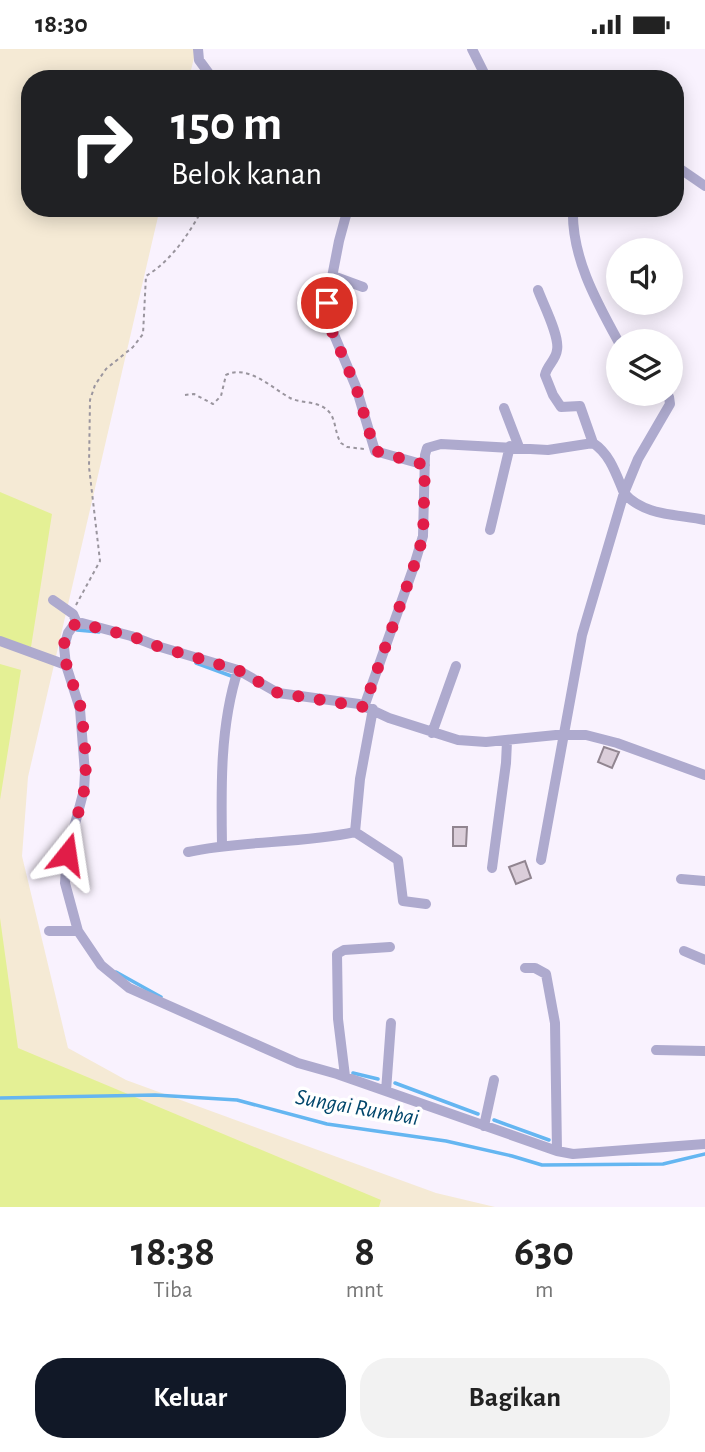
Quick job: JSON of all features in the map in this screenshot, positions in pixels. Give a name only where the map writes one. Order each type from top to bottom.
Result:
[{"type":"street","points":[[198,49],[199,59],[207,70]]},
{"type":"street","points":[[472,49],[482,70]]},
{"type":"street","points":[[684,172],[705,186]]},
{"type":"street","points":[[346,217],[327,303],[327,318],[356,387],[375,451],[425,465]]},
{"type":"street","points":[[574,217],[576,239],[585,272],[611,329]]},
{"type":"street","points":[[333,276],[363,287]]},
{"type":"street","points":[[538,290],[558,343],[555,359],[545,371],[545,375],[561,407],[580,406],[593,443],[601,448],[624,492],[632,501],[660,514],[705,520]]},
{"type":"street","points":[[541,860],[582,635],[624,492],[638,459],[669,406]]},
{"type":"street","points":[[490,530],[514,447],[504,408]]},
{"type":"street","points":[[355,832],[369,708],[423,537],[427,448],[432,445],[548,450],[593,443]]},
{"type":"street","points":[[53,600],[75,619],[167,650],[238,670],[278,693],[369,708],[389,718],[458,740],[486,743],[586,735],[617,743],[705,775]]},
{"type":"street","points":[[75,619],[65,640],[66,665],[80,709],[85,773],[84,790],[64,869],[67,898],[78,930],[101,965],[129,988],[298,1063],[345,1076],[557,1151],[573,1154],[705,1144]]},
{"type":"street","points":[[0,641],[66,665]]},
{"type":"street","points":[[432,733],[456,666]]},
{"type":"street","points":[[222,845],[225,729],[228,699],[238,670]]},
{"type":"street","points":[[492,868],[507,741]]},
{"type":"street","points":[[188,852],[222,845],[326,839],[355,832],[398,860],[403,901],[426,904]]},
{"type":"street","points":[[681,879],[705,881]]},
{"type":"street","points":[[49,931],[78,930]]},
{"type":"street","points":[[345,1076],[338,1019],[337,954],[344,950],[390,947]]},
{"type":"street","points":[[684,951],[705,960]]},
{"type":"street","points":[[525,968],[536,968],[546,974],[555,1023],[557,1151]]},
{"type":"street","points":[[386,1091],[391,1023]]},
{"type":"street","points":[[656,1050],[705,1051]]},
{"type":"street","points":[[484,1126],[494,1080]]},
{"type":"path","points":[[75,619],[74,609],[100,561],[89,467],[90,400],[95,385],[106,369],[142,337],[146,276],[158,269],[189,234],[198,217]]},
{"type":"path","points":[[185,395],[194,394],[213,404],[220,397],[226,375],[232,372],[248,374],[289,397],[319,405],[329,411],[338,438],[347,447],[375,451]]},
{"type":"shaded area","points":[[0,49],[196,49],[191,70],[21,70],[21,217],[158,217],[28,777],[22,856],[68,1048],[126,1080],[436,1193],[495,1207],[0,1207]]},
{"type":"green space","points":[[0,492],[52,514],[31,647],[0,638]]},
{"type":"green space","points":[[0,664],[21,670],[0,800]]},
{"type":"green space","points":[[0,918],[18,1048],[381,1200],[379,1207],[0,1207]]},
{"type":"building","points":[[604,747],[619,752],[612,768],[598,762]]},
{"type":"building","points":[[453,827],[467,827],[466,846],[453,846]]},
{"type":"building","points":[[525,861],[531,878],[516,884],[509,867]]},
{"type":"waterway","points":[[77,630],[99,632]]},
{"type":"waterway","points":[[196,663],[234,677]]},
{"type":"waterway","points":[[116,972],[161,997]]},
{"type":"waterway","points":[[353,1073],[378,1079]]},
{"type":"waterway","points":[[395,1083],[478,1114]]},
{"type":"waterway","name":"Sungai Rumbai","points":[[0,1098],[155,1095],[237,1100],[327,1124],[446,1141],[542,1165],[663,1164],[705,1154]]},
{"type":"waterway","points":[[494,1120],[549,1140]]},
{"type":"route","points":[[67,854],[84,790],[85,773],[79,701],[66,665],[64,647],[68,633],[77,623],[131,636],[238,670],[278,693],[359,704],[364,707],[423,537],[425,465],[375,451],[356,387],[328,322],[327,303]]}]
